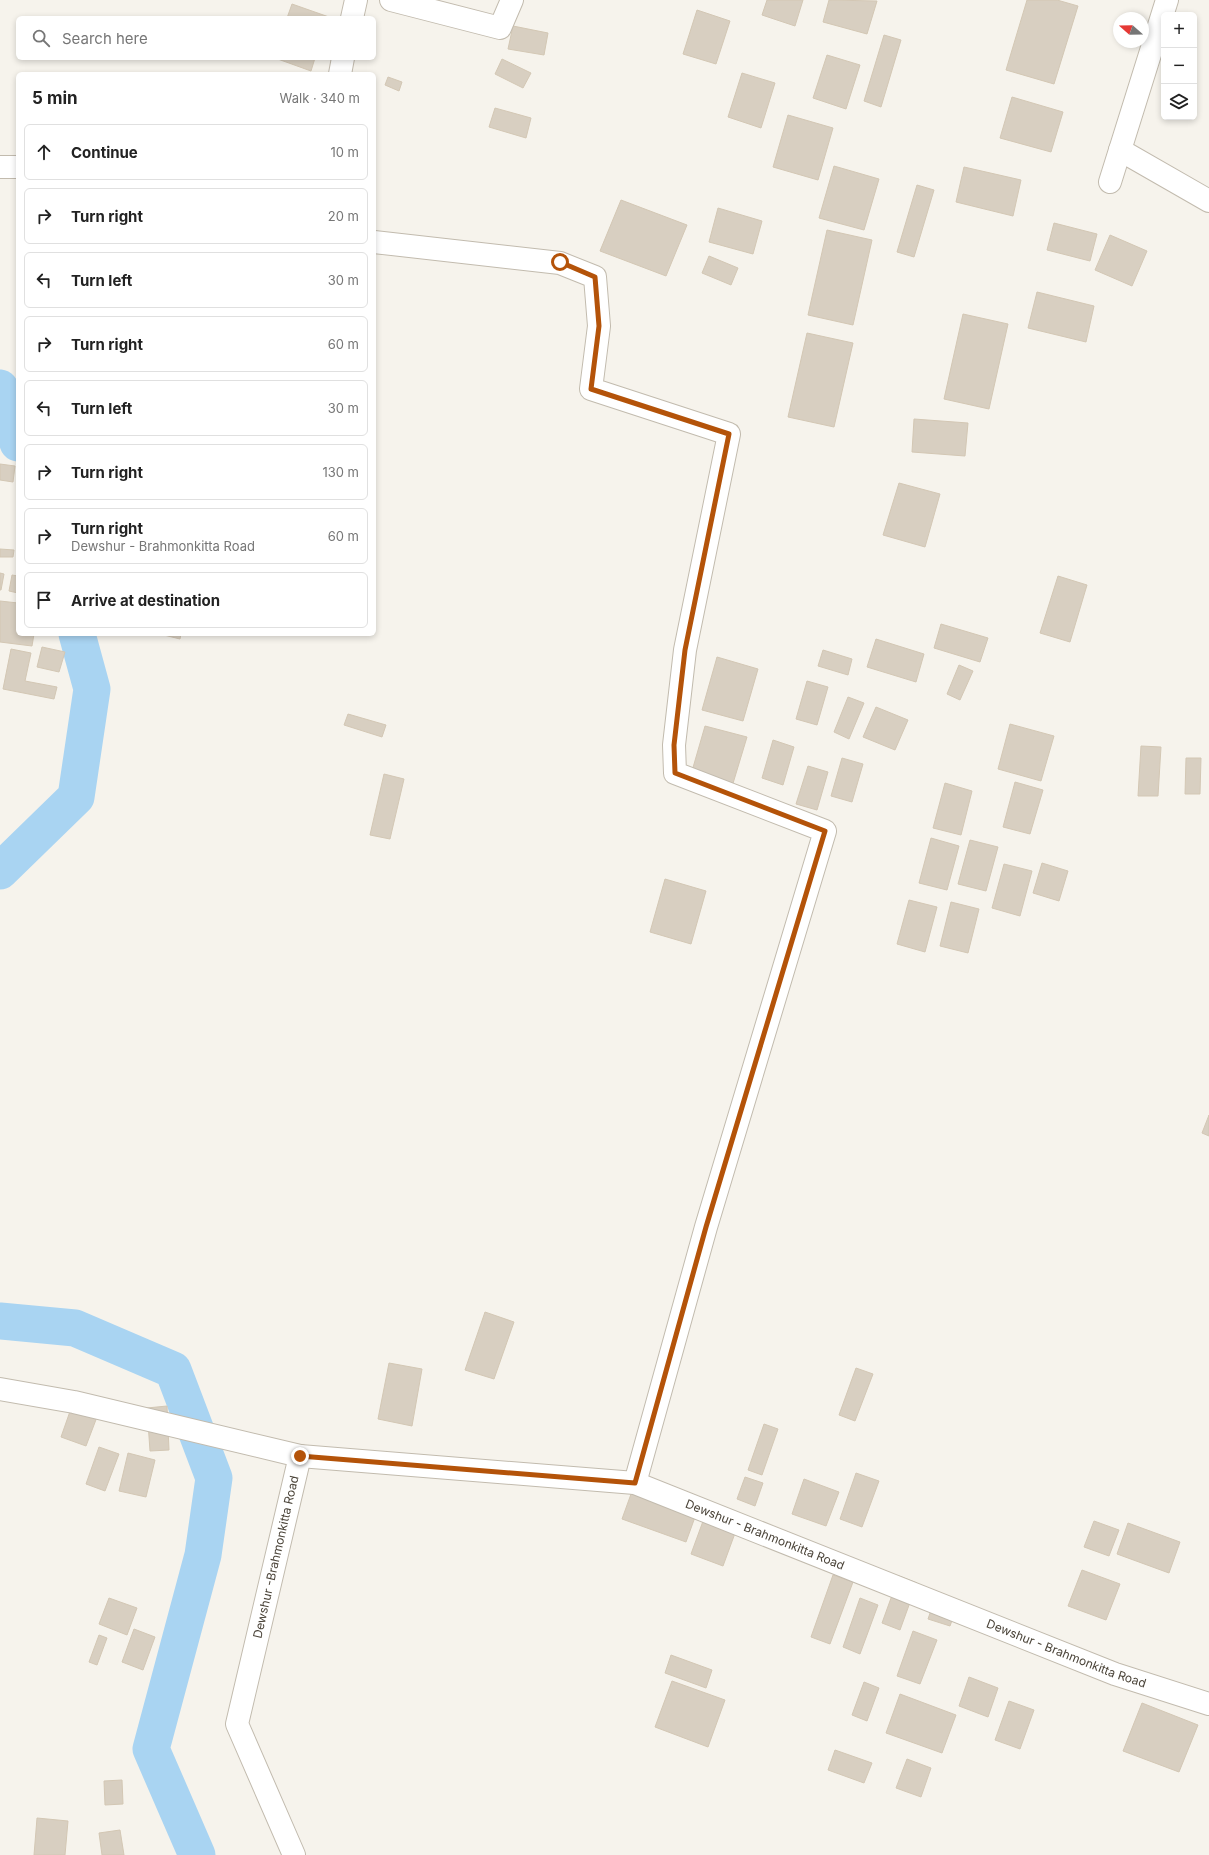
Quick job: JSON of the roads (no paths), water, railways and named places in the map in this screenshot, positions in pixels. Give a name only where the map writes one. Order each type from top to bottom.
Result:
[{"type":"street","points":[[352,16],[356,0]]},
{"type":"street","points":[[391,0],[500,28],[512,0]]},
{"type":"street","points":[[1110,182],[1167,0]]},
{"type":"street","points":[[340,72],[343,60]]},
{"type":"street","points":[[1120,150],[1209,200]]},
{"type":"street","points":[[0,167],[16,166]]},
{"type":"street","points":[[376,242],[560,262],[595,277],[599,326],[591,389],[729,434],[685,650],[674,745],[675,773],[825,831],[706,1227],[635,1483]]},
{"type":"street","points":[[0,1389],[74,1402],[300,1456]]},
{"type":"street","name":"Dewshur - Brahmonkitta Road","points":[[300,1456],[635,1483],[1116,1674],[1209,1704]]},
{"type":"street","name":"Dewshur -Brahmonkitta Road","points":[[294,1855],[237,1724],[300,1456]]},
{"type":"waterway","points":[[0,388],[16,437]]},
{"type":"waterway","points":[[0,871],[76,797],[92,689],[78,636]]},
{"type":"waterway","points":[[0,1321],[75,1328],[173,1370],[214,1478],[203,1555],[151,1749],[197,1855]]}]
